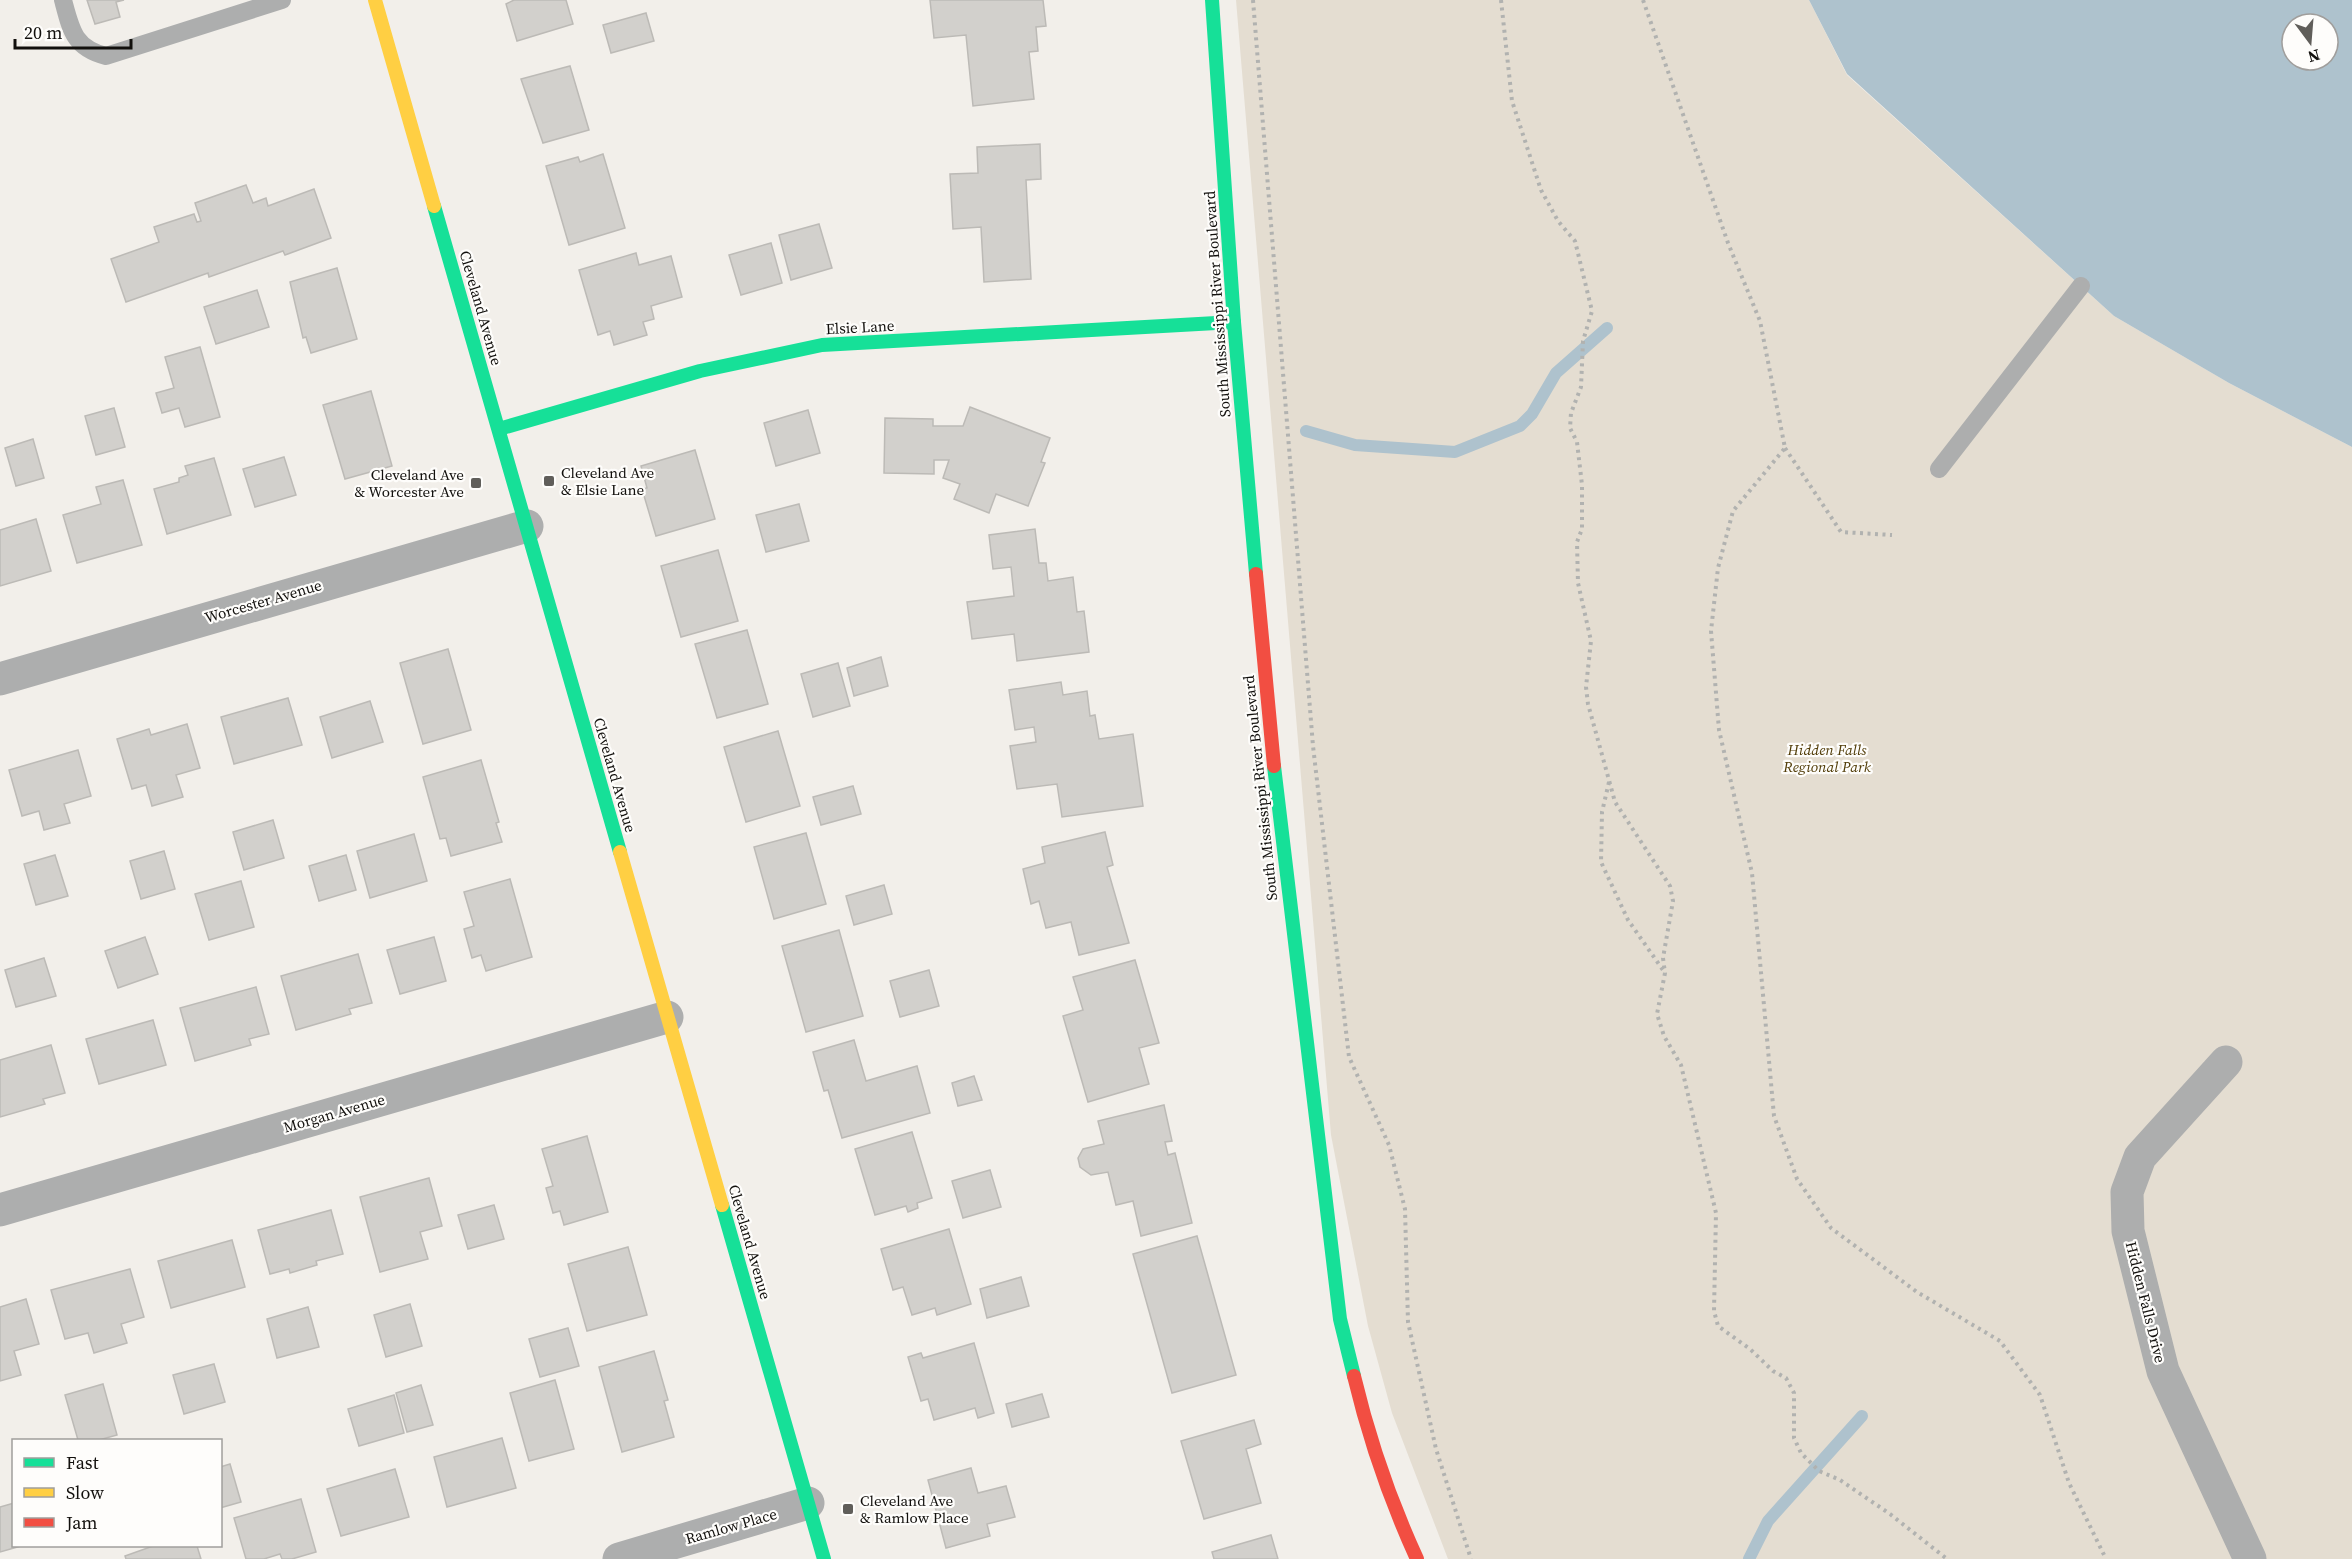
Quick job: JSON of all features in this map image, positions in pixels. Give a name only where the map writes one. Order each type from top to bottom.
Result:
[{"type":"street","name":"Cleveland Avenue","points":[[375,0],[824,1559]]},
{"type":"street","name":"South Mississippi River Boulevard","points":[[1212,0],[1234,322],[1268,719],[1340,1318],[1367,1429],[1398,1518],[1417,1559]]},
{"type":"street","name":"Elsie Lane","points":[[499,429],[700,371],[822,345],[1234,322]]},
{"type":"street","name":"Worcester Avenue","points":[[0,679],[527,526]]},
{"type":"street","name":"Morgan Avenue","points":[[0,1210],[667,1017]]},
{"type":"street","name":"Hidden Falls Drive","points":[[2226,1062],[2140,1157],[2127,1192],[2128,1232],[2163,1371],[2250,1559]]},
{"type":"street","name":"Ramlow Place","points":[[619,1559],[808,1503]]},
{"type":"lane","points":[[63,0],[80,45],[91,52],[106,56],[282,0]]},
{"type":"lane","points":[[1939,469],[2081,286]]},
{"type":"path","points":[[1253,0],[1313,746],[1349,1058],[1389,1145],[1402,1198],[1406,1233],[1408,1322],[1436,1449],[1471,1559]]},
{"type":"path","points":[[1502,0],[1512,101],[1541,190],[1558,221],[1575,241],[1592,311],[1582,341],[1581,387],[1571,413],[1570,428],[1577,442],[1582,485],[1582,529],[1577,542],[1578,583],[1591,641],[1586,687],[1588,704],[1615,802],[1670,886],[1673,902],[1663,958],[1665,973],[1657,1014],[1664,1036],[1682,1065],[1716,1213],[1714,1311],[1718,1326],[1750,1348],[1773,1371],[1786,1378],[1794,1394],[1794,1438],[1801,1453],[1819,1471],[1840,1480],[1890,1514],[1947,1559]]},
{"type":"path","points":[[1643,0],[1728,243],[1760,321],[1785,448],[1841,532],[1892,535]]},
{"type":"path","points":[[1785,448],[1733,511],[1718,568],[1711,631],[1719,730],[1752,873],[1774,1116],[1797,1179],[1831,1228],[1917,1292],[2000,1341],[2007,1350],[2040,1395],[2069,1483],[2106,1559]]},
{"type":"path","points":[[1610,782],[1602,812],[1601,861],[1628,920],[1665,973]]},
{"type":"green space","name":"Hidden Falls Regional Park","points":[[1236,0],[1809,0],[1847,75],[2114,316],[2229,383],[2352,447],[2352,1559],[1448,1559],[1392,1413],[1368,1326],[1331,1135]]},
{"type":"water","points":[[1809,0],[2352,0],[2352,447],[2229,383],[2114,316],[1847,74]]},
{"type":"building","points":[[87,0],[124,0],[116,2],[120,17],[95,24]]},
{"type":"building","points":[[514,0],[566,0],[573,24],[517,41],[506,4]]},
{"type":"building","points":[[930,0],[1043,0],[1046,26],[1036,27],[1038,51],[1029,52],[1034,99],[973,106],[966,35],[934,38]]},
{"type":"building","points":[[646,13],[654,41],[611,53],[603,25]]},
{"type":"building","points":[[570,66],[589,130],[543,143],[521,79]]},
{"type":"building","points":[[1040,144],[1041,179],[1026,180],[1031,279],[984,282],[981,227],[953,229],[950,174],[978,173],[977,147]]},
{"type":"building","points":[[603,154],[625,228],[569,245],[546,166],[578,157],[580,162]]},
{"type":"building","points":[[246,185],[253,203],[266,198],[268,206],[314,189],[331,238],[285,255],[283,251],[209,277],[208,273],[126,302],[111,259],[159,242],[154,227],[194,214],[197,222],[201,221],[195,203]]},
{"type":"building","points":[[819,224],[832,268],[791,280],[779,235]]},
{"type":"building","points":[[771,243],[782,283],[741,295],[729,255]]},
{"type":"building","points":[[636,253],[639,265],[671,256],[682,297],[651,306],[654,319],[643,322],[647,335],[614,345],[610,331],[598,335],[579,270]]},
{"type":"building","points":[[337,268],[357,339],[311,353],[306,337],[303,338],[290,282]]},
{"type":"building","points":[[257,290],[269,327],[216,344],[204,307]]},
{"type":"building","points":[[200,347],[220,417],[185,427],[179,408],[162,413],[156,393],[174,388],[165,357]]},
{"type":"building","points":[[371,391],[392,466],[345,479],[323,405]]},
{"type":"building","points":[[970,407],[1050,438],[1041,462],[1045,463],[1028,506],[996,494],[989,513],[954,499],[960,484],[943,478],[949,460],[934,460],[934,474],[884,473],[885,418],[933,419],[933,426],[963,426]]},
{"type":"building","points":[[114,408],[125,447],[96,455],[85,416]]},
{"type":"building","points":[[808,410],[820,453],[776,466],[764,423]]},
{"type":"building","points":[[33,439],[44,478],[16,486],[5,448]]},
{"type":"building","points":[[695,450],[715,519],[656,536],[642,489],[647,488],[641,466]]},
{"type":"building","points":[[284,457],[296,495],[255,507],[243,469]]},
{"type":"building","points":[[214,458],[231,515],[167,534],[154,489],[179,482],[179,478],[188,475],[185,466]]},
{"type":"building","points":[[123,480],[142,545],[77,563],[63,515],[101,504],[96,487]]},
{"type":"building","points":[[799,504],[809,541],[766,552],[756,515]]},
{"type":"building","points":[[36,519],[51,571],[0,586],[0,530]]},
{"type":"building","points":[[1035,529],[1039,563],[1046,563],[1048,581],[1073,577],[1077,612],[1084,611],[1089,652],[1017,661],[1014,634],[972,639],[967,602],[1014,596],[1011,567],[993,569],[989,535]]},
{"type":"building","points":[[718,550],[738,621],[681,637],[661,566]]},
{"type":"building","points":[[747,630],[768,704],[717,718],[695,644]]},
{"type":"building","points":[[448,649],[471,730],[423,744],[400,663]]},
{"type":"building","points":[[881,657],[888,686],[854,696],[847,668]]},
{"type":"building","points":[[838,663],[850,706],[813,717],[801,674]]},
{"type":"building","points":[[1061,682],[1063,695],[1087,691],[1090,716],[1095,715],[1099,739],[1133,734],[1143,806],[1062,817],[1057,784],[1017,789],[1010,746],[1036,742],[1034,727],[1015,730],[1009,690]]},
{"type":"building","points":[[288,698],[302,745],[234,764],[221,717]]},
{"type":"building","points":[[370,701],[383,742],[332,758],[320,717]]},
{"type":"building","points":[[187,724],[200,768],[176,775],[183,797],[152,806],[146,785],[132,789],[117,739],[149,729],[151,735]]},
{"type":"building","points":[[778,731],[800,806],[746,822],[724,747]]},
{"type":"building","points":[[78,750],[91,796],[64,804],[70,823],[44,830],[39,811],[22,816],[9,770]]},
{"type":"building","points":[[481,760],[499,822],[496,823],[502,842],[451,856],[446,838],[440,839],[423,777]]},
{"type":"building","points":[[853,786],[861,814],[821,825],[813,797]]},
{"type":"building","points":[[273,820],[284,858],[244,870],[233,832]]},
{"type":"building","points":[[1105,832],[1113,865],[1107,867],[1129,943],[1079,955],[1071,922],[1046,928],[1039,901],[1031,904],[1023,869],[1045,863],[1042,847]]},
{"type":"building","points":[[806,833],[826,904],[774,919],[754,847]]},
{"type":"building","points":[[414,834],[427,881],[370,898],[357,851]]},
{"type":"building","points":[[164,851],[175,889],[141,899],[130,861]]},
{"type":"building","points":[[55,855],[68,896],[36,905],[24,864]]},
{"type":"building","points":[[346,855],[356,890],[319,901],[309,866]]},
{"type":"building","points":[[510,879],[532,957],[486,971],[481,955],[472,958],[464,929],[474,926],[464,892]]},
{"type":"building","points":[[241,881],[254,927],[209,940],[195,894]]},
{"type":"building","points":[[884,885],[892,914],[854,925],[846,896]]},
{"type":"building","points":[[839,930],[863,1016],[806,1032],[782,946]]},
{"type":"building","points":[[145,937],[158,974],[118,988],[105,951]]},
{"type":"building","points":[[434,937],[446,981],[400,994],[387,950]]},
{"type":"building","points":[[358,954],[372,1003],[349,1009],[351,1014],[296,1030],[281,976]]},
{"type":"building","points":[[44,958],[56,996],[16,1007],[5,970]]},
{"type":"building","points":[[1135,960],[1159,1043],[1139,1048],[1149,1084],[1088,1102],[1063,1016],[1083,1010],[1073,977]]},
{"type":"building","points":[[929,970],[939,1006],[900,1017],[890,981]]},
{"type":"building","points":[[256,987],[269,1034],[249,1039],[251,1045],[195,1061],[180,1008]]},
{"type":"building","points":[[153,1020],[166,1065],[99,1084],[86,1039]]},
{"type":"building","points":[[854,1040],[866,1081],[917,1066],[930,1113],[842,1138],[828,1090],[824,1091],[813,1052]]},
{"type":"building","points":[[51,1045],[65,1093],[43,1099],[45,1104],[0,1117],[0,1060]]},
{"type":"building","points":[[974,1076],[982,1100],[958,1106],[952,1083]]},
{"type":"building","points":[[1164,1105],[1172,1141],[1165,1142],[1168,1155],[1175,1153],[1192,1223],[1141,1236],[1133,1201],[1116,1205],[1108,1172],[1091,1175],[1080,1167],[1078,1158],[1083,1149],[1104,1144],[1098,1121]]},
{"type":"building","points":[[912,1132],[932,1198],[917,1203],[918,1208],[908,1212],[906,1206],[875,1215],[855,1149]]},
{"type":"building","points":[[587,1136],[608,1212],[564,1225],[560,1211],[553,1213],[546,1188],[553,1186],[542,1149]]},
{"type":"building","points":[[990,1170],[1001,1207],[963,1218],[952,1181]]},
{"type":"building","points":[[429,1178],[442,1226],[420,1232],[428,1259],[380,1272],[360,1197]]},
{"type":"building","points":[[494,1205],[504,1239],[468,1249],[458,1215]]},
{"type":"building","points":[[331,1210],[343,1254],[316,1261],[317,1265],[290,1273],[289,1269],[270,1274],[258,1230]]},
{"type":"building","points":[[949,1229],[971,1304],[937,1315],[935,1308],[912,1315],[903,1287],[893,1290],[881,1249]]},
{"type":"building","points":[[1197,1236],[1236,1375],[1172,1393],[1133,1254]]},
{"type":"building","points":[[232,1240],[245,1287],[171,1308],[158,1261]]},
{"type":"building","points":[[628,1247],[647,1315],[587,1331],[568,1264]]},
{"type":"building","points":[[130,1269],[144,1317],[121,1324],[127,1343],[94,1353],[88,1333],[65,1339],[51,1290]]},
{"type":"building","points":[[1021,1277],[1029,1306],[987,1318],[980,1289]]},
{"type":"building","points":[[26,1299],[39,1344],[14,1351],[21,1375],[0,1381],[0,1307]]},
{"type":"building","points":[[410,1304],[422,1346],[386,1357],[374,1315]]},
{"type":"building","points":[[308,1307],[319,1347],[277,1358],[267,1319]]},
{"type":"building","points":[[568,1328],[579,1366],[540,1377],[529,1339]]},
{"type":"building","points":[[974,1343],[994,1413],[978,1418],[975,1408],[934,1420],[928,1399],[921,1401],[908,1357],[921,1353],[923,1358]]},
{"type":"building","points":[[654,1351],[668,1400],[664,1401],[674,1437],[622,1452],[599,1367]]},
{"type":"building","points":[[214,1364],[225,1402],[184,1414],[173,1375]]},
{"type":"building","points":[[555,1380],[574,1449],[529,1461],[510,1393]]},
{"type":"building","points":[[103,1384],[117,1435],[103,1439],[78,1439],[65,1395]]},
{"type":"building","points":[[421,1385],[433,1425],[407,1432],[396,1393]]},
{"type":"building","points":[[1042,1394],[1049,1417],[1012,1427],[1006,1404]]},
{"type":"building","points":[[394,1395],[404,1433],[359,1446],[348,1409]]},
{"type":"building","points":[[1254,1420],[1261,1444],[1246,1449],[1261,1503],[1204,1519],[1181,1441]]},
{"type":"building","points":[[502,1438],[516,1488],[447,1507],[434,1457]]},
{"type":"building","points":[[230,1464],[241,1502],[222,1507],[222,1466]]},
{"type":"building","points":[[971,1468],[978,1493],[1006,1486],[1015,1517],[987,1524],[990,1536],[946,1548],[928,1480]]},
{"type":"building","points":[[395,1469],[409,1517],[341,1536],[327,1489]]},
{"type":"building","points":[[301,1499],[316,1552],[292,1559],[282,1559],[280,1554],[264,1559],[246,1559],[234,1518]]},
{"type":"building","points":[[12,1504],[12,1547],[18,1547],[0,1552],[0,1507]]},
{"type":"building","points":[[1271,1535],[1278,1559],[1214,1559],[1212,1552]]},
{"type":"building","points":[[150,1547],[197,1547],[201,1559],[126,1559],[125,1556]]},
{"type":"waterway","points":[[1306,431],[1355,445],[1455,452],[1520,426],[1532,414],[1556,373],[1607,328]]},
{"type":"waterway","points":[[1749,1559],[1768,1521],[1862,1416]]},
{"type":"traffic: fast","points":[[1212,0],[1234,322],[1256,574]]},
{"type":"traffic: fast","points":[[434,206],[620,852]]},
{"type":"traffic: fast","points":[[499,429],[700,371],[822,345],[1234,322]]},
{"type":"traffic: fast","points":[[1274,766],[1340,1319],[1354,1376]]},
{"type":"traffic: fast","points":[[722,1205],[824,1559]]},
{"type":"traffic: slow","points":[[375,0],[434,206]]},
{"type":"traffic: slow","points":[[620,852],[722,1205]]},
{"type":"traffic: jam","points":[[1256,574],[1274,766]]},
{"type":"traffic: jam","points":[[1354,1376],[1381,1469],[1417,1559]]},
{"type":"place","name":"Cleveland Ave & Elsie Lane","points":[[549,481]]},
{"type":"place","name":"Cleveland Ave & Worcester Ave","points":[[476,483]]},
{"type":"place","name":"Cleveland Ave & Ramlow Place","points":[[848,1509]]}]
